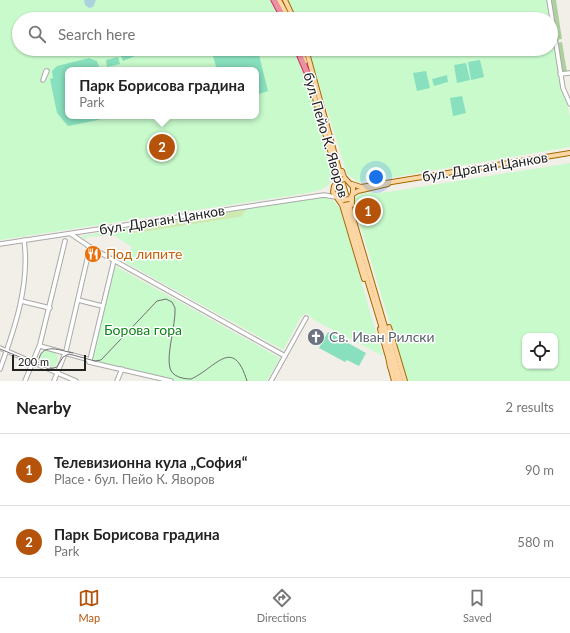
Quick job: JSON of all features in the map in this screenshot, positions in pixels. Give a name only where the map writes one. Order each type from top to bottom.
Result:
[{"type":"highway","points":[[274,0],[280,12]]},
{"type":"highway","points":[[300,56],[309,77]]},
{"type":"main road","points":[[279,0],[285,12]]},
{"type":"main road","points":[[285,0],[291,12]]},
{"type":"main road","name":"бул. Пейо К. Яворов","points":[[303,56],[309,77],[317,95]]},
{"type":"main road","name":"бул. Пейо К. Яворов","points":[[308,56],[369,286],[402,381]]},
{"type":"main road","points":[[317,95],[329,121],[343,174],[351,182],[354,189],[351,200],[380,302],[405,381]]},
{"type":"main road","points":[[317,95],[323,132],[335,176],[333,192],[339,199],[344,211],[373,304],[394,381]]},
{"type":"main road","name":"бул. Драган Цанков","points":[[351,182],[360,187],[570,152]]},
{"type":"main road","points":[[335,184],[344,179],[351,182]]},
{"type":"main road","name":"бул. Драган Цанков","points":[[351,196],[358,191],[400,181]]},
{"type":"main road","points":[[339,199],[351,196]]},
{"type":"main road","points":[[380,302],[390,367]]},
{"type":"main road","points":[[373,304],[400,365]]},
{"type":"main road","name":"бул. Пейо К. Яворов","points":[[384,328],[398,381]]},
{"type":"street","points":[[549,0],[551,12]]},
{"type":"street","points":[[557,56],[564,92],[570,104]]},
{"type":"street","points":[[560,74],[570,72]]},
{"type":"street","points":[[324,195],[335,184]]},
{"type":"street","name":"бул. Драган Цанков","points":[[0,244],[324,195],[339,199]]},
{"type":"street","points":[[71,234],[90,247],[285,356]]},
{"type":"street","points":[[0,369],[21,301],[26,270],[24,240]]},
{"type":"street","points":[[25,381],[40,346],[66,241]]},
{"type":"street","points":[[54,381],[65,353],[90,247]]},
{"type":"street","points":[[90,360],[114,260]]},
{"type":"street","points":[[78,300],[102,306]]},
{"type":"street","points":[[21,301],[50,308]]},
{"type":"street","points":[[271,381],[306,318]]},
{"type":"street","points":[[40,346],[90,360],[89,362],[170,381]]},
{"type":"street","points":[[0,348],[76,381]]},
{"type":"street","points":[[117,381],[122,370]]},
{"type":"green space","points":[[0,0],[272,0],[278,12],[12,12],[12,56],[298,56],[310,88],[332,177],[329,185],[326,187],[308,193],[0,240]]},
{"type":"green space","points":[[287,0],[546,0],[548,12],[293,12]]},
{"type":"green space","points":[[550,0],[556,0],[558,12],[552,12]]},
{"type":"green space","points":[[558,13],[562,39],[558,40]]},
{"type":"green space","points":[[562,42],[567,72],[561,73],[558,43]]},
{"type":"green space","points":[[121,56],[135,56],[123,61]]},
{"type":"green space","points":[[213,56],[259,56],[268,91],[259,94],[259,67],[216,67]]},
{"type":"green space","points":[[310,56],[555,56],[561,90],[567,101],[570,118],[570,147],[377,180],[365,180],[359,183],[347,174]]},
{"type":"green space","points":[[118,57],[120,64],[107,67],[106,60]]},
{"type":"green space","points":[[89,58],[97,61],[99,67],[65,67],[65,119],[100,119],[68,126],[57,113],[50,79],[53,78],[52,71],[57,66]]},
{"type":"green space","points":[[480,60],[484,77],[471,80],[468,62]]},
{"type":"green space","points":[[466,63],[470,80],[457,83],[454,65]]},
{"type":"green space","points":[[426,71],[430,88],[417,91],[413,73]]},
{"type":"green space","points":[[447,75],[448,82],[434,86],[432,79]]},
{"type":"green space","points":[[462,96],[466,113],[453,116],[450,98]]},
{"type":"green space","points":[[570,163],[570,381],[407,381],[353,201],[362,194],[382,193]]},
{"type":"green space","points":[[324,197],[333,200],[340,209],[383,356],[314,320],[307,313],[301,317],[283,350],[123,261],[132,247],[113,235],[86,237],[86,240],[81,236],[127,228],[131,232],[137,233],[241,217],[247,209]]},
{"type":"green space","points":[[247,209],[251,218],[241,217],[137,233],[131,232],[127,228]]},
{"type":"green space","name":"Борова гора","points":[[115,266],[280,358],[267,381],[177,381],[91,361]]},
{"type":"green space","points":[[328,332],[366,353],[359,366],[347,360],[345,362],[319,348]]},
{"type":"green space","points":[[45,350],[53,350],[58,355],[56,366],[53,368],[45,368],[40,363],[40,355]]},
{"type":"water","points":[[84,0],[96,0],[93,7],[89,8],[85,5]]},
{"type":"tram line","points":[[0,349],[49,369],[57,367],[63,357],[69,354],[95,361],[101,360],[157,301],[166,299],[172,302],[175,308],[169,355],[170,368],[173,374],[182,378],[191,379],[223,359],[230,357],[236,360],[242,367],[247,381]]},
{"type":"tram line","points":[[43,367],[39,359],[41,354],[48,349],[73,353]]},
{"type":"place","name":"Парк Борисова градина","points":[[162,147]]},
{"type":"place","name":"Телевизионна кула „София“","points":[[368,211]]},
{"type":"place","name":"Под липите","points":[[93,254]]},
{"type":"place","name":"Св. Иван Рилски","points":[[316,337]]}]
